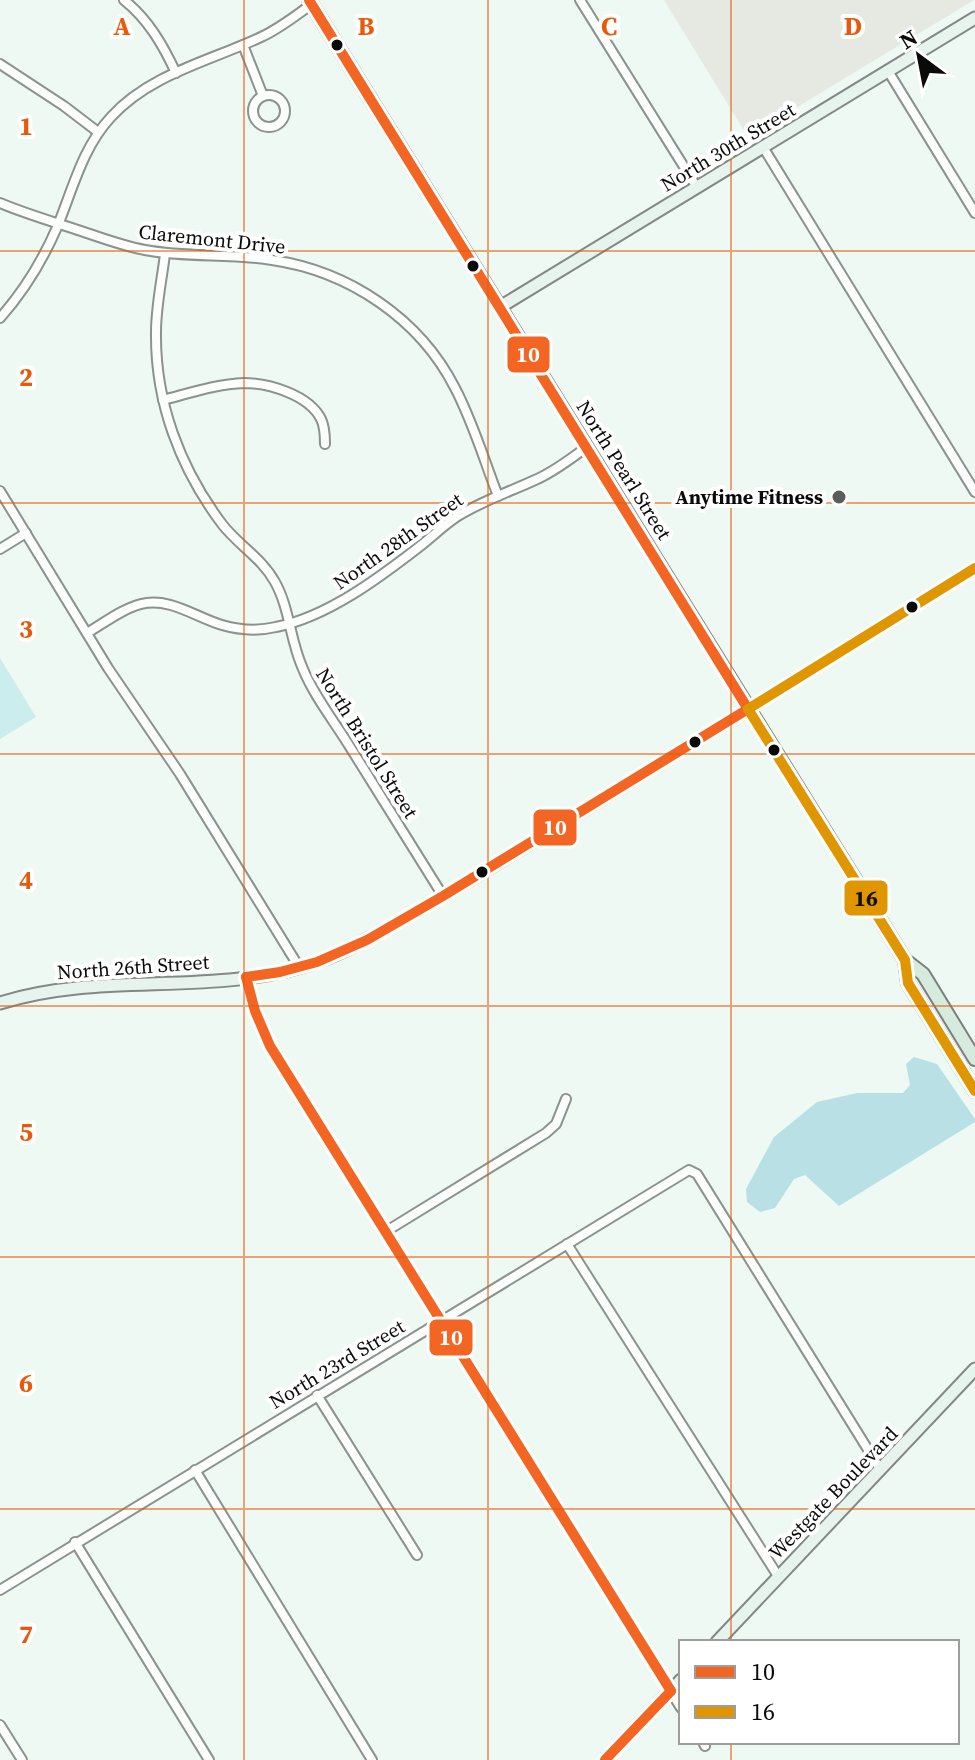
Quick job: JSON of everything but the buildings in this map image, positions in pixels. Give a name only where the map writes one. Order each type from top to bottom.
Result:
[{"type":"main road","name":"North Pearl Street","points":[[310,2],[905,960],[923,974],[975,1059]]},
{"type":"main road","name":"North Pearl Street","points":[[905,960],[908,983],[975,1091]]},
{"type":"street","points":[[124,0],[154,33],[176,73]]},
{"type":"street","points":[[580,0],[696,186]]},
{"type":"street","points":[[0,318],[28,284],[98,132],[121,106],[145,88],[282,25],[310,2]]},
{"type":"street","name":"North 30th Street","points":[[500,307],[975,18]]},
{"type":"street","points":[[243,45],[263,96]]},
{"type":"street","points":[[0,64],[98,132]]},
{"type":"street","points":[[888,71],[975,213]]},
{"type":"street","points":[[763,147],[975,492]]},
{"type":"street","name":"Claremont Drive","points":[[0,203],[125,246],[165,254],[269,259],[291,263],[329,275],[369,294],[395,314],[427,347],[454,387],[498,496]]},
{"type":"street","name":"North Bristol Street","points":[[165,254],[156,328],[157,365],[175,442],[186,466],[223,525],[268,571],[279,590],[291,624],[302,668],[443,896]]},
{"type":"street","points":[[163,400],[246,383],[273,388],[315,410],[324,426],[325,444]]},
{"type":"street","name":"North 28th Street","points":[[87,633],[137,605],[157,602],[238,629],[272,628],[303,621],[399,562],[450,521],[538,479],[587,447]]},
{"type":"street","points":[[0,491],[299,967]]},
{"type":"street","points":[[0,549],[26,533]]},
{"type":"street","name":"North 26th Street","points":[[0,1003],[78,986],[246,977],[299,967],[341,952],[443,896],[975,568]]},
{"type":"street","points":[[246,977],[255,1011],[270,1046],[679,1705]]},
{"type":"street","points":[[385,1232],[546,1133],[556,1124],[566,1099]]},
{"type":"street","name":"North 23rd Street","points":[[0,1590],[685,1171],[693,1170],[697,1174],[880,1469]]},
{"type":"street","points":[[567,1244],[778,1576]]},
{"type":"street","name":"Westgate Boulevard","points":[[719,1640],[975,1369]]},
{"type":"street","points":[[317,1395],[417,1555]]},
{"type":"street","points":[[195,1470],[372,1760]]},
{"type":"street","points":[[75,1542],[209,1760]]},
{"type":"street","points":[[605,1760],[679,1682]]},
{"type":"street","points":[[0,1725],[22,1760]]},
{"type":"shaded area","points":[[664,0],[974,0],[748,137]]},
{"type":"shaded area","points":[[0,658],[36,717],[0,739]]},
{"type":"shaded area","points":[[914,1057],[937,1064],[975,1122],[839,1206],[805,1175],[794,1179],[775,1208],[760,1212],[747,1202],[746,1189],[774,1137],[817,1102],[857,1093],[903,1093],[910,1085],[906,1064]]},
{"type":"transit line","name":"10","points":[[309,0],[748,709]]},
{"type":"transit line","name":"16","points":[[748,709],[975,568]]},
{"type":"transit line","name":"10","points":[[246,977],[317,962],[367,940],[748,709]]},
{"type":"transit line","name":"16","points":[[748,709],[905,960],[908,983],[975,1091]]},
{"type":"transit line","name":"10","points":[[246,977],[255,1011],[270,1046],[671,1691]]},
{"type":"transit line","name":"10","points":[[605,1760],[671,1691]]},
{"type":"place","name":"Anytime Fitness","points":[[839,497]]}]
